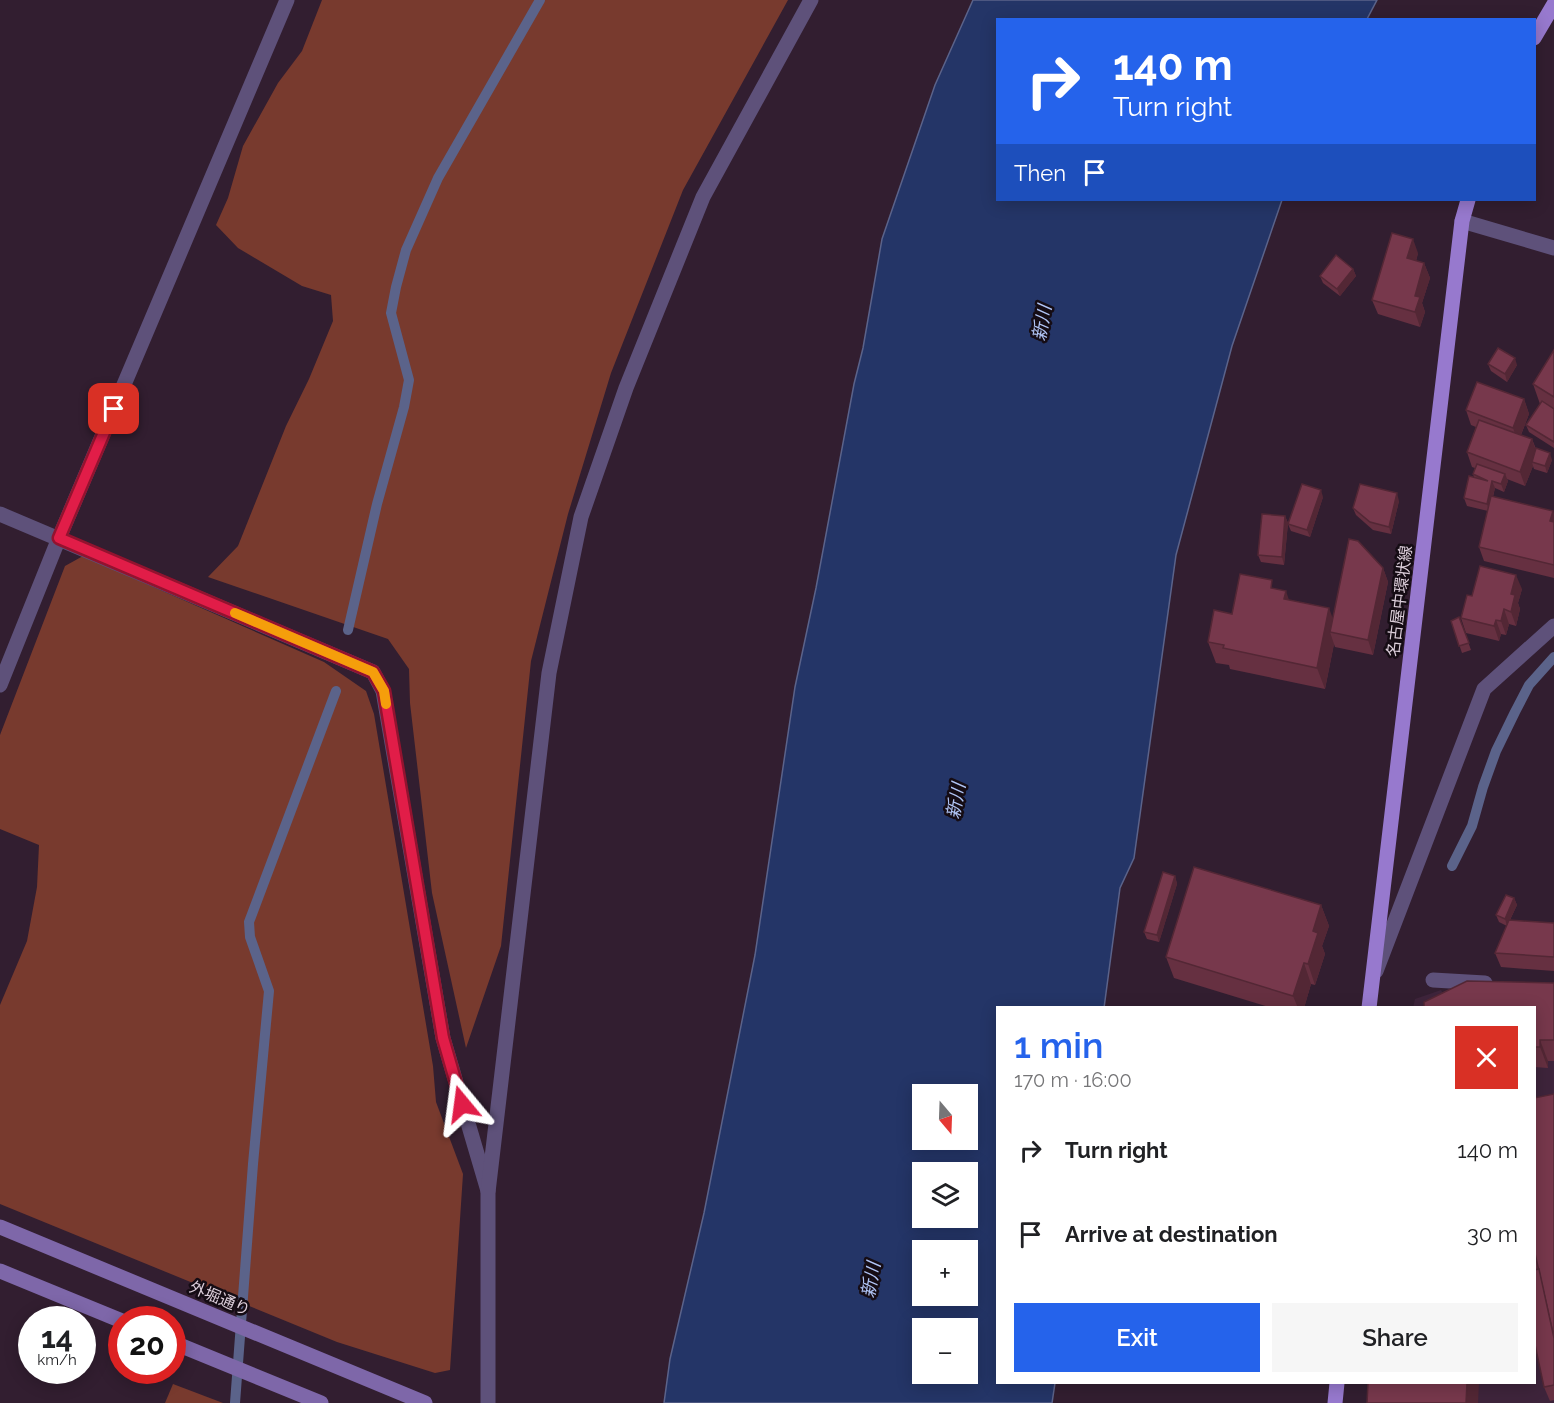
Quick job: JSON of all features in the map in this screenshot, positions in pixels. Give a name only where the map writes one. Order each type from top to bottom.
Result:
[{"type":"main road","points":[[1536,35],[1554,4]]},
{"type":"main road","name":"名古屋中環状線","points":[[1369,1006],[1462,221],[1468,201]]},
{"type":"main road","name":"外堀通り","points":[[0,1227],[423,1402]]},
{"type":"main road","points":[[0,1271],[108,1315]]},
{"type":"main road","points":[[186,1348],[321,1403]]},
{"type":"main road","points":[[1335,1403],[1337,1384]]},
{"type":"street","points":[[0,685],[59,538],[287,0]]},
{"type":"street","points":[[488,1403],[488,1192],[549,673],[580,517],[626,388],[703,197],[812,0]]},
{"type":"street","points":[[1462,221],[1554,249]]},
{"type":"street","points":[[0,514],[373,672],[384,691],[443,1038],[488,1192]]},
{"type":"street","points":[[1371,984],[1484,689],[1554,626]]},
{"type":"street","points":[[1433,980],[1499,984]]},
{"type":"shaded area","points":[[322,0],[788,0],[683,190],[611,373],[568,514],[531,661],[501,946],[466,1048],[432,893],[410,703],[409,669],[388,639],[208,577],[238,546],[286,426],[333,321],[331,295],[302,286],[238,248],[216,225],[228,198],[243,146],[278,83],[302,51]]},
{"type":"shaded area","points":[[83,556],[324,662],[366,691],[374,714],[433,1066],[436,1102],[463,1174],[450,1370],[435,1373],[337,1342],[0,1204],[0,1005],[27,941],[37,887],[39,845],[0,829],[0,735],[65,566]]},
{"type":"shaded area","points":[[1441,990],[1447,1002],[1554,996],[1554,1403],[1367,1403],[1369,1384],[1536,1384],[1536,1006],[1413,1006],[1415,999]]},
{"type":"shaded area","points":[[173,1384],[223,1403],[165,1403]]},
{"type":"water","name":"新川","points":[[973,0],[1377,0],[1368,18],[996,18],[996,201],[1282,201],[1232,346],[1176,555],[1134,858],[1120,888],[1104,1006],[996,1006],[996,1384],[1055,1384],[1052,1403],[664,1403],[670,1359],[704,1213],[755,955],[795,687],[863,348],[882,239],[935,85]]},
{"type":"building","points":[[1392,233],[1413,239],[1407,258],[1424,263],[1415,296],[1420,297],[1415,312],[1372,300]]},
{"type":"building","points":[[1336,255],[1353,269],[1337,289],[1320,276]]},
{"type":"building","points":[[1498,348],[1515,358],[1505,374],[1488,364]]},
{"type":"building","points":[[1554,350],[1554,397],[1533,384]]},
{"type":"building","points":[[1477,382],[1524,399],[1513,428],[1466,410]]},
{"type":"building","points":[[1542,401],[1554,409],[1554,442],[1526,425]]},
{"type":"building","points":[[1479,420],[1532,439],[1520,472],[1467,452]]},
{"type":"building","points":[[1536,448],[1550,453],[1545,466],[1532,462]]},
{"type":"building","points":[[1477,464],[1505,474],[1501,484],[1492,481],[1487,504],[1464,498],[1469,476],[1488,481],[1473,474]]},
{"type":"building","points":[[1302,484],[1321,490],[1307,530],[1288,524]]},
{"type":"building","points":[[1360,484],[1397,493],[1389,527],[1370,522],[1353,508]]},
{"type":"building","points":[[1491,496],[1553,511],[1550,521],[1554,522],[1554,565],[1479,547]]},
{"type":"building","points":[[1262,514],[1285,516],[1282,557],[1258,555]]},
{"type":"building","points":[[1349,539],[1358,541],[1383,568],[1368,640],[1330,632]]},
{"type":"building","points":[[1480,566],[1516,575],[1511,594],[1515,595],[1511,612],[1504,609],[1501,621],[1496,620],[1494,626],[1461,618],[1467,595],[1472,596]]},
{"type":"building","points":[[1240,574],[1272,580],[1271,588],[1286,591],[1284,599],[1329,608],[1317,668],[1223,648],[1224,645],[1208,642],[1214,610],[1232,614]]},
{"type":"building","points":[[1459,617],[1469,643],[1459,646],[1451,621]]},
{"type":"building","points":[[1194,867],[1321,905],[1313,931],[1318,933],[1308,964],[1304,963],[1293,996],[1166,957]]},
{"type":"building","points":[[1163,872],[1175,876],[1157,935],[1144,932]]},
{"type":"building","points":[[1506,895],[1514,898],[1505,919],[1496,915]]},
{"type":"building","points":[[1509,920],[1554,923],[1554,957],[1495,953]]},
{"type":"building","points":[[1467,981],[1554,983],[1554,1040],[1540,1040],[1540,1047],[1536,1047],[1536,1006],[1424,1006],[1424,1002]]},
{"type":"building","points":[[1554,1094],[1554,1338],[1536,1258],[1536,1098]]},
{"type":"building","points":[[1539,1269],[1554,1338],[1554,1385],[1544,1387],[1536,1349],[1536,1270]]},
{"type":"building","points":[[1368,1384],[1467,1384],[1466,1403],[1367,1403]]},
{"type":"waterway","points":[[348,630],[409,380],[391,313],[406,250],[438,178],[540,0]]},
{"type":"waterway","points":[[1452,866],[1472,826],[1496,751],[1515,712],[1529,685],[1554,657]]},
{"type":"waterway","points":[[235,1403],[269,991],[250,937],[249,922],[336,691]]},
{"type":"slow traffic","points":[[235,613],[373,672],[384,691],[386,704]]},
{"type":"route","points":[[114,409],[59,538],[373,672],[384,691],[443,1038],[462,1104]]}]
